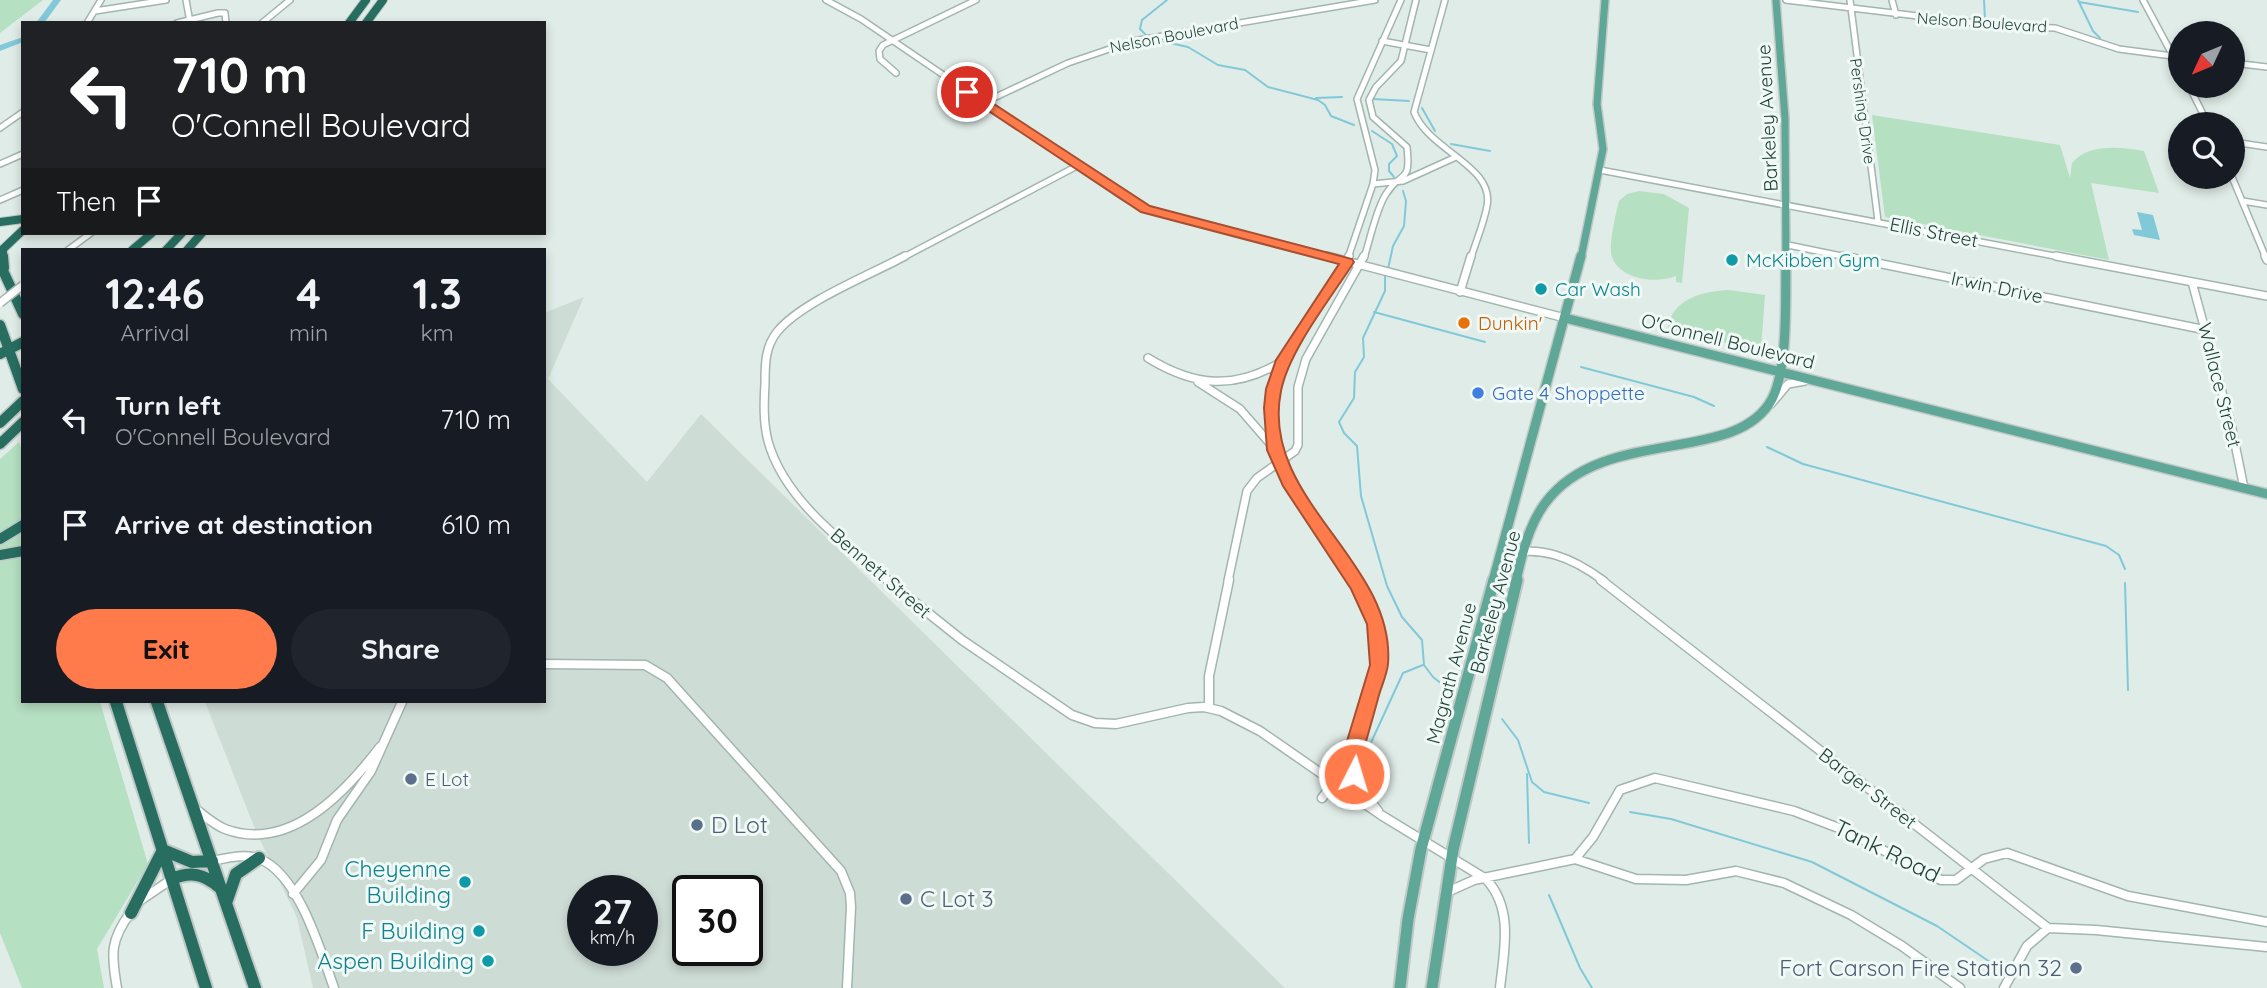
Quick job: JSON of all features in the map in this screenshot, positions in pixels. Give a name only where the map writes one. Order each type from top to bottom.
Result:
[{"type":"highway","points":[[350,21],[366,0]]},
{"type":"highway","points":[[367,21],[383,0]]},
{"type":"highway","points":[[0,222],[21,219]]},
{"type":"highway","points":[[21,232],[3,249],[2,267],[18,285],[21,302]]},
{"type":"highway","points":[[134,248],[150,235]]},
{"type":"highway","points":[[168,248],[180,235]]},
{"type":"highway","points":[[189,248],[202,235]]},
{"type":"highway","points":[[0,325],[21,382]]},
{"type":"highway","points":[[0,354],[21,343]]},
{"type":"highway","points":[[11,350],[21,350]]},
{"type":"highway","points":[[0,423],[21,403]]},
{"type":"highway","points":[[0,444],[21,424]]},
{"type":"highway","points":[[0,539],[21,526]]},
{"type":"highway","points":[[0,555],[21,551]]},
{"type":"highway","points":[[116,703],[206,988]]},
{"type":"highway","points":[[157,703],[256,988]]},
{"type":"highway","points":[[163,850],[192,862],[212,861]]},
{"type":"highway","points":[[131,913],[163,850]]},
{"type":"highway","points":[[226,903],[236,874],[259,858]]},
{"type":"highway","points":[[172,879],[189,872],[199,873],[221,889]]},
{"type":"main road","name":"Magrath Avenue","points":[[1400,988],[1408,919],[1423,842],[1587,235],[1603,141],[1597,103],[1605,0]]},
{"type":"main road","name":"Barkeley Avenue","points":[[1432,988],[1450,858],[1527,548],[1542,509],[1558,489],[1577,473],[1626,452],[1725,434],[1748,424],[1765,409],[1776,388],[1789,205],[1785,88],[1776,0]]},
{"type":"main road","name":"O'Connell Boulevard","points":[[1565,318],[2267,494]]},
{"type":"street","points":[[88,21],[101,0]]},
{"type":"street","points":[[95,11],[166,0]]},
{"type":"street","points":[[186,0],[190,21],[225,13],[226,21]]},
{"type":"street","points":[[264,21],[290,0]]},
{"type":"street","name":"O'Connell Boulevard","points":[[826,0],[851,12],[1129,201],[1153,212],[1565,318]]},
{"type":"street","points":[[896,73],[883,63],[879,56],[881,47],[890,39],[976,0]]},
{"type":"street","name":"Nelson Boulevard","points":[[983,103],[1068,63],[1133,41],[1375,0]]},
{"type":"street","points":[[1322,798],[1351,761],[1379,665],[1376,624],[1363,595],[1301,502],[1280,462],[1275,450],[1271,408],[1273,389],[1283,360],[1347,262],[1373,184],[1375,170],[1357,99],[1401,0]]},
{"type":"street","points":[[1416,0],[1401,61],[1376,87],[1369,100],[1373,117],[1407,147],[1409,168],[1407,174],[1386,194],[1361,266],[1306,359],[1298,387],[1298,445],[1290,456],[1257,478],[1247,491],[1209,676],[1209,708],[1233,717],[1382,816],[1486,878],[1498,891],[1504,921],[1500,988]]},
{"type":"street","points":[[1445,0],[1415,107],[1415,117],[1424,132],[1482,180],[1488,199],[1460,292]]},
{"type":"street","name":"Nelson Boulevard","points":[[1786,0],[2000,26],[2055,28],[2075,32],[2119,49],[2168,56]]},
{"type":"street","name":"Pershing Drive","points":[[1850,0],[1878,221]]},
{"type":"street","points":[[1892,0],[1896,15]]},
{"type":"street","points":[[2143,0],[2168,42]]},
{"type":"street","points":[[1382,41],[1431,50]]},
{"type":"street","points":[[2245,64],[2267,67]]},
{"type":"street","points":[[0,128],[21,113]]},
{"type":"street","points":[[2245,144],[2267,147]]},
{"type":"street","points":[[0,164],[21,155]]},
{"type":"street","points":[[1373,184],[1396,183],[1429,171],[1456,157]]},
{"type":"street","name":"Bennett Street","points":[[1077,166],[814,304],[780,328],[768,344],[766,355],[766,435],[785,475],[805,502],[835,534],[954,636],[1072,715],[1093,723],[1119,726],[1191,708],[1209,708]]},
{"type":"street","name":"Ellis Street","points":[[1600,170],[2267,296]]},
{"type":"street","points":[[2238,189],[2267,260]]},
{"type":"street","points":[[0,200],[21,191]]},
{"type":"street","points":[[2243,201],[2267,205]]},
{"type":"street","points":[[71,248],[88,235]]},
{"type":"street","name":"Irwin Drive","points":[[1788,245],[2206,330]]},
{"type":"street","name":"Wallace Street","points":[[2192,282],[2232,429],[2244,488]]},
{"type":"street","points":[[0,303],[18,285]]},
{"type":"street","points":[[1148,358],[1214,391],[1240,409],[1275,450]]},
{"type":"street","points":[[1191,379],[1219,383],[1238,381],[1262,374],[1283,360]]},
{"type":"street","points":[[1765,409],[1788,384],[1813,381]]},
{"type":"street","points":[[1501,556],[1527,548]]},
{"type":"street","name":"Barger Street","points":[[1527,548],[1554,554],[1594,574],[2048,928]]},
{"type":"street","points":[[546,664],[646,665],[667,678],[841,871],[850,893],[851,907],[848,988]]},
{"type":"street","points":[[293,894],[321,860],[337,820],[365,782],[402,703]]},
{"type":"street","points":[[193,807],[211,824],[232,832],[254,835],[281,830],[329,805],[356,780],[380,747]]},
{"type":"street","points":[[1351,761],[1359,786],[1382,816]]},
{"type":"street","name":"Tank Road","points":[[1575,859],[1593,838],[1620,790],[1655,778],[1794,811],[1826,822],[1941,880],[1956,880],[1988,856],[2007,853],[2128,896],[2267,922]]},
{"type":"street","points":[[212,861],[234,857],[259,858],[269,862],[279,872],[293,894],[334,988]]},
{"type":"street","points":[[1444,894],[1458,885],[1575,859],[1636,879],[1686,880],[1736,871],[1784,883],[1851,915],[1902,946],[1961,988]]},
{"type":"street","points":[[117,988],[111,959],[116,931],[144,897],[172,879]]},
{"type":"street","points":[[2004,988],[2028,944],[2048,928],[2073,928],[2267,947]]},
{"type":"shaded area","points":[[584,297],[548,379],[647,482],[701,414],[1285,988],[313,988],[297,918],[255,829],[205,703],[546,703],[546,312]]},
{"type":"green space","points":[[0,0],[43,0],[0,33]]},
{"type":"green space","points":[[1872,115],[2060,145],[2070,178],[2072,163],[2087,152],[2105,148],[2144,151],[2159,193],[2091,183],[2109,260],[1885,217]]},
{"type":"green space","points":[[1639,191],[1664,194],[1689,208],[1682,283],[1676,282],[1676,276],[1650,280],[1631,275],[1616,265],[1612,257],[1614,221],[1619,201],[1627,194]]},
{"type":"green space","points":[[1729,290],[1765,295],[1761,349],[1668,329],[1675,310],[1682,304],[1709,292]]},
{"type":"green space","points":[[19,442],[21,703],[100,703],[148,864],[97,949],[104,988],[22,988],[0,933],[0,459]]},
{"type":"water","points":[[2137,212],[2153,215],[2160,240],[2134,235],[2132,229],[2142,230]]},
{"type":"waterway","points":[[41,21],[57,0]]},
{"type":"waterway","points":[[1146,35],[1140,29],[1142,20],[1167,0]]},
{"type":"waterway","points":[[1984,0],[1985,19]]},
{"type":"waterway","points":[[2078,0],[2093,31],[2100,38]]},
{"type":"waterway","points":[[2079,2],[2138,12]]},
{"type":"waterway","points":[[0,48],[21,40]]},
{"type":"waterway","points":[[1156,40],[1188,47],[1218,65],[1245,70],[1268,87],[1318,100],[1325,105],[1331,116],[1354,125]]},
{"type":"waterway","points":[[1316,98],[1342,97]]},
{"type":"waterway","points":[[1373,99],[1409,101]]},
{"type":"waterway","points":[[1422,108],[1435,131]]},
{"type":"waterway","points":[[1372,131],[1392,144],[1397,156],[1389,164],[1389,171],[1394,177]]},
{"type":"waterway","points":[[1451,144],[1490,151]]},
{"type":"waterway","points":[[1388,269],[1393,246],[1404,226],[1406,201],[1403,191]]},
{"type":"waterway","points":[[1375,312],[1385,291],[1385,275]]},
{"type":"waterway","points":[[1375,312],[1485,342]]},
{"type":"waterway","points":[[1375,312],[1363,338],[1364,357],[1355,372],[1354,398],[1339,422],[1344,433],[1357,446],[1361,496],[1387,586],[1402,617],[1422,640],[1424,665],[1433,677],[1452,692]]},
{"type":"waterway","points":[[1581,367],[1694,397],[1714,406]]},
{"type":"waterway","points":[[1767,447],[1803,464],[2106,546],[2119,555],[2125,569]]},
{"type":"waterway","points":[[2125,583],[2128,690]]},
{"type":"waterway","points":[[1363,760],[1403,673],[1423,665]]},
{"type":"waterway","points":[[1502,719],[1518,740],[1532,782],[1544,792],[1589,803]]},
{"type":"waterway","points":[[1527,774],[1529,843]]},
{"type":"waterway","points":[[1630,812],[1671,819],[1812,862],[1937,926],[1990,962]]},
{"type":"waterway","points":[[1549,895],[1580,968],[1592,988]]},
{"type":"place","name":"McKibben Gym","points":[[1732,260]]},
{"type":"place","name":"Car Wash","points":[[1541,289]]},
{"type":"place","name":"Dunkin'","points":[[1464,323]]},
{"type":"place","name":"Gate 4 Shoppette","points":[[1478,393]]},
{"type":"place","name":"E Lot","points":[[411,779]]},
{"type":"place","name":"D Lot","points":[[697,825]]},
{"type":"place","name":"Cheyenne Building","points":[[465,882]]},
{"type":"place","name":"C Lot 3","points":[[906,899]]},
{"type":"place","name":"F Building","points":[[479,931]]},
{"type":"place","name":"Aspen Building","points":[[488,961]]},
{"type":"place","name":"Fort Carson Fire Station 32","points":[[2076,968]]},
{"type":"route","points":[[967,92],[1129,201],[1145,209],[1347,262],[1283,360],[1273,389],[1271,408],[1275,450],[1291,486],[1357,585],[1376,624],[1379,665],[1351,761],[1354,774]]}]
